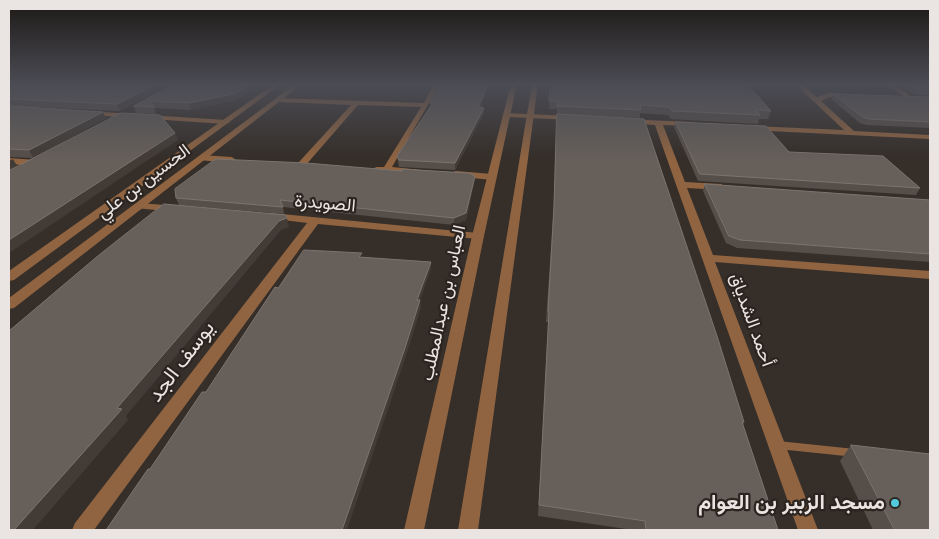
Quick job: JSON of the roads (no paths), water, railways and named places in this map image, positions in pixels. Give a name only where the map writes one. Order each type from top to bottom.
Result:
[{"type":"street","points":[[109,124],[135,109]]},
{"type":"street","name":"الحسين بن علي","points":[[9,277],[244,109]]},
{"type":"street","name":"الحسين بن علي","points":[[9,305],[267,109]]},
{"type":"street","points":[[302,164],[351,109]]},
{"type":"street","points":[[386,170],[424,109]]},
{"type":"street","name":"العباس بن عبدالمطلب","points":[[414,530],[478,236],[509,109]]},
{"type":"street","points":[[468,530],[531,109]]},
{"type":"street","points":[[826,109],[852,133]]},
{"type":"street","points":[[76,113],[226,122]]},
{"type":"street","points":[[508,115],[579,119]]},
{"type":"street","points":[[618,121],[697,125]]},
{"type":"street","name":"أحمد الشدياق","points":[[658,123],[808,530]]},
{"type":"street","points":[[746,127],[930,137]]},
{"type":"street","points":[[202,158],[238,160]]},
{"type":"street","points":[[9,161],[40,161],[22,170]]},
{"type":"street","points":[[367,168],[424,172]]},
{"type":"street","points":[[444,174],[492,177]]},
{"type":"street","points":[[681,185],[731,188]]},
{"type":"street","points":[[140,206],[188,210]]},
{"type":"street","name":"الصويدرة","points":[[257,215],[478,236]]},
{"type":"street","name":"يوسف الجد","points":[[82,530],[315,220]]},
{"type":"street","points":[[708,258],[930,275]]},
{"type":"lane","points":[[777,444],[866,454]]},
{"type":"place","name":"مسجد الزبير بن العوام","points":[[895,503]]}]
